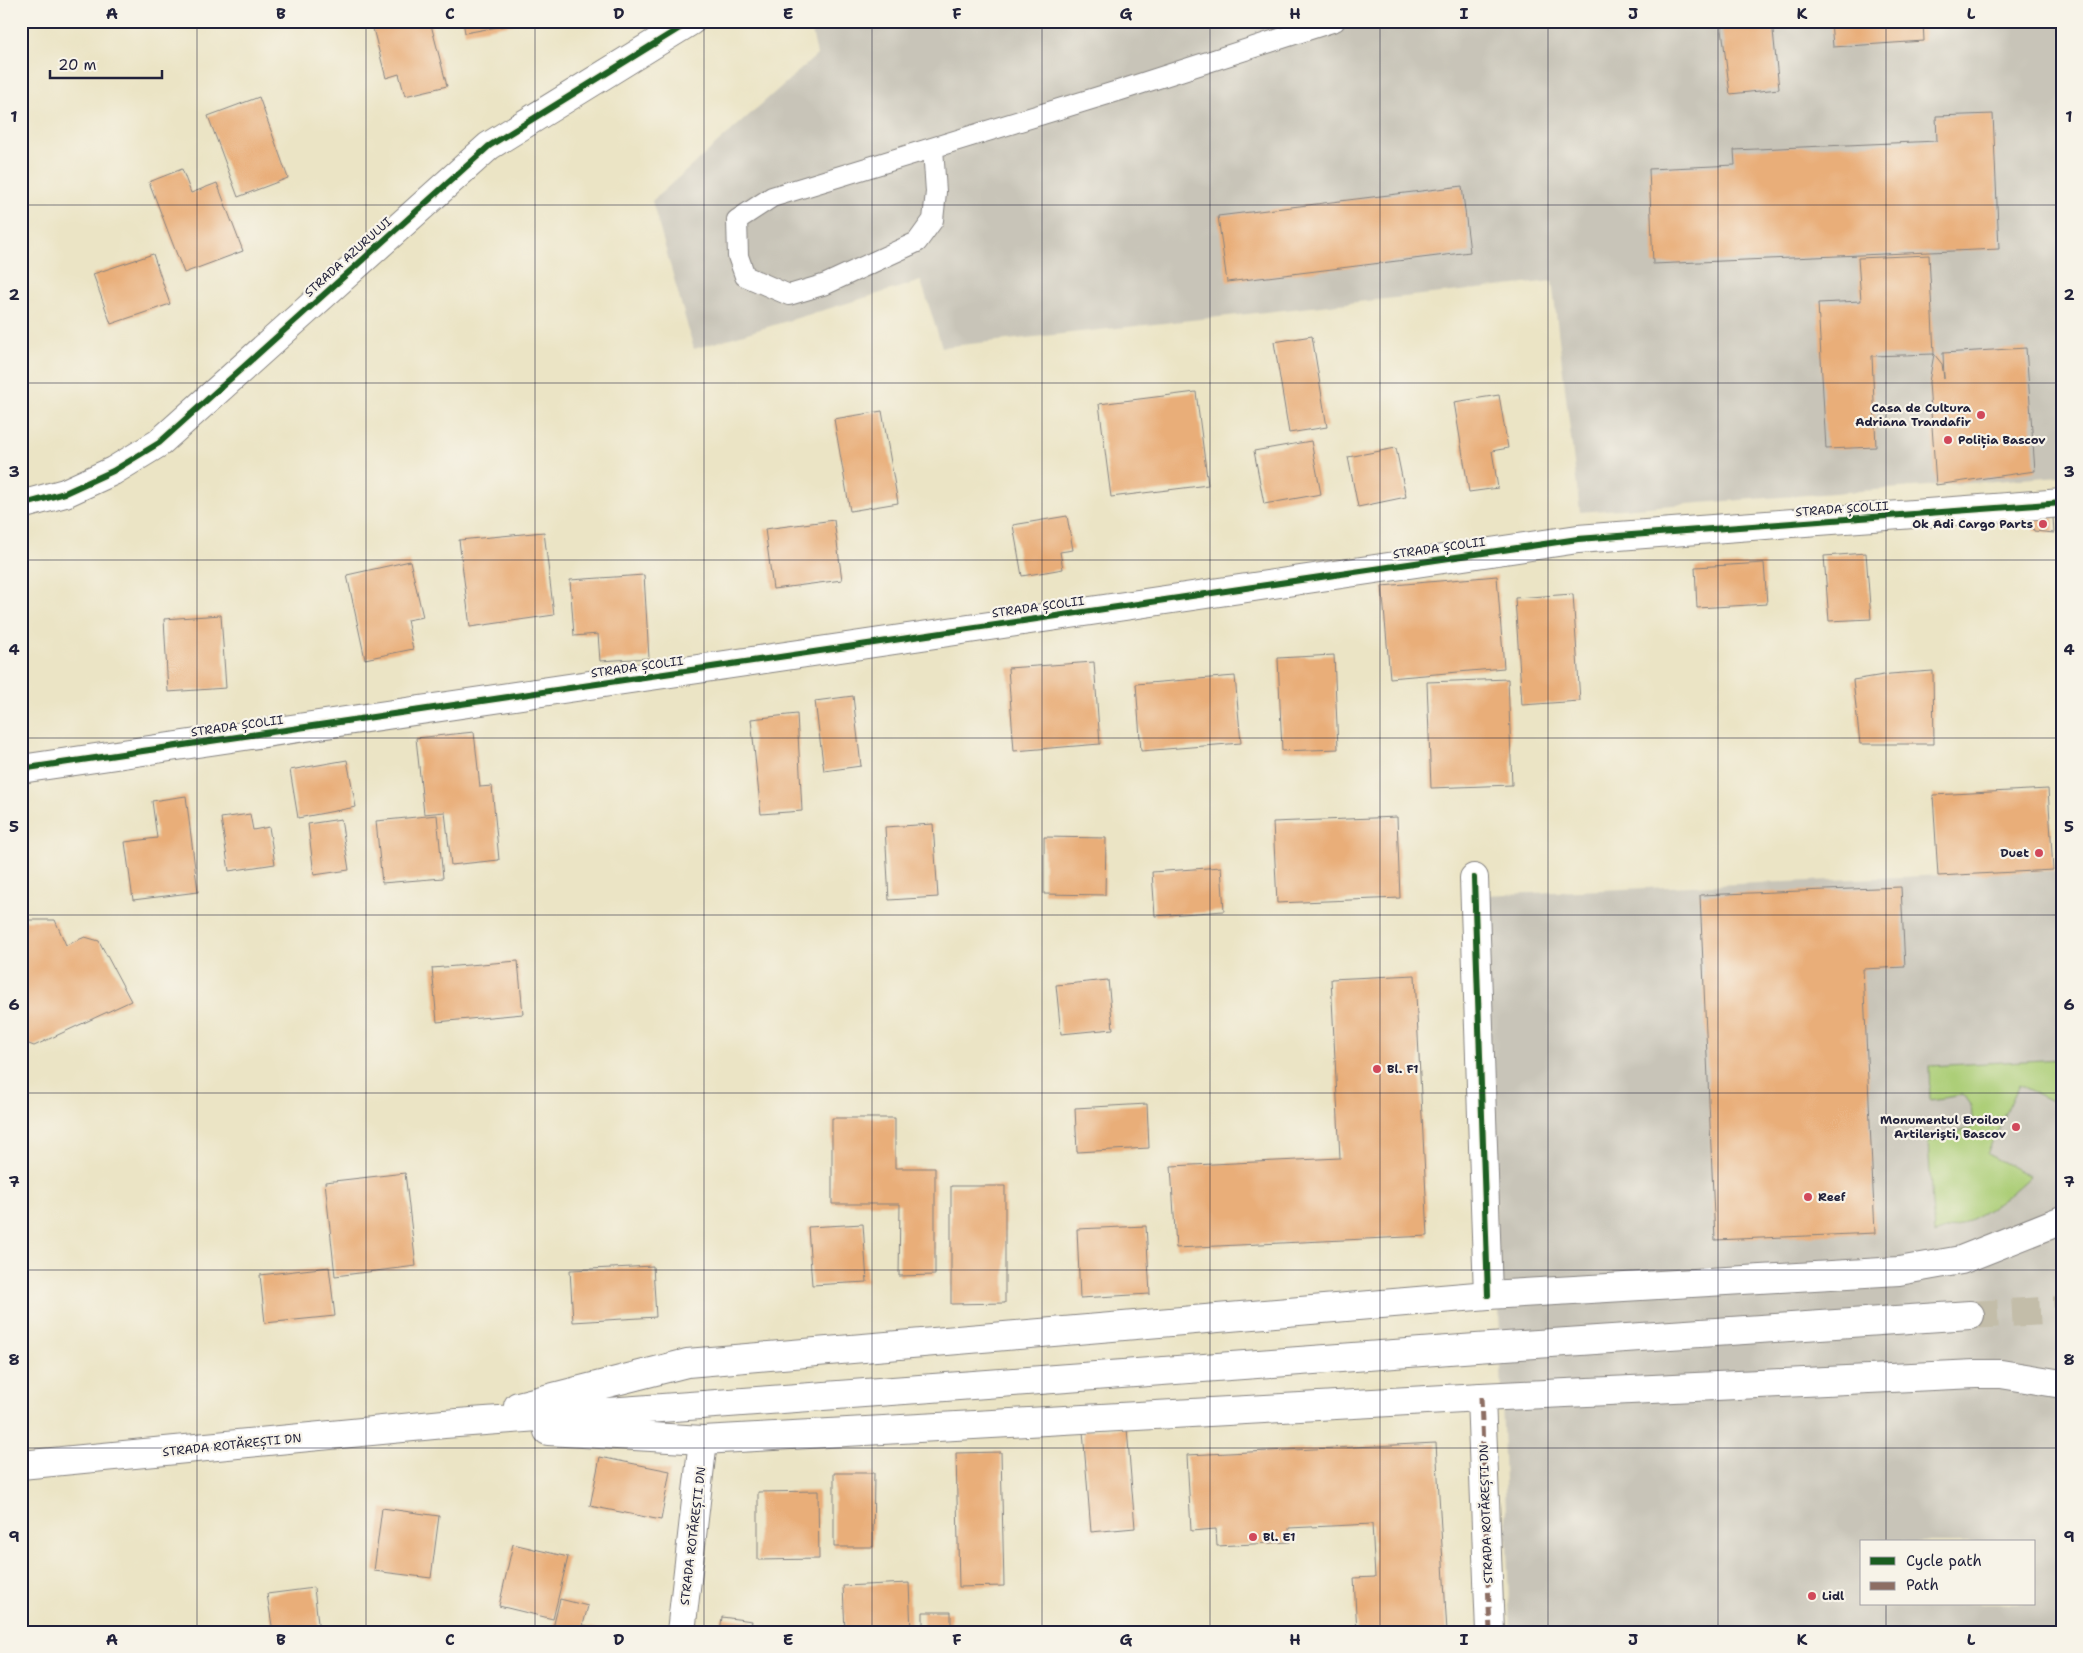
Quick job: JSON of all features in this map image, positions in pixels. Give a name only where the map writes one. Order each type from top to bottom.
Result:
[{"type":"main road","name":"STRADA AZURULUI","points":[[21,505],[65,493],[113,470],[159,443],[489,146],[691,21]]},
{"type":"main road","name":"STRADA ȘCOLII","points":[[21,769],[1578,539],[2062,503]]},
{"type":"main road","points":[[1474,878],[1488,1295]]},
{"type":"main road","points":[[444,1424],[687,1363],[1488,1295],[1899,1271],[1961,1260],[2062,1220]]},
{"type":"main road","points":[[444,1424],[1476,1348],[1970,1315]]},
{"type":"main road","points":[[444,1424],[703,1440],[1481,1397],[1976,1374],[2001,1374],[2062,1384]]},
{"type":"main road","name":"STRADA ROTĂREȘTI DN","points":[[1481,1397],[1490,1632]]},
{"type":"main road","name":"STRADA ROTĂREȘTI DN","points":[[21,1465],[444,1424]]},
{"type":"main road","name":"STRADA ROTĂREȘTI DN","points":[[681,1632],[703,1440]]},
{"type":"lane","points":[[932,148],[936,192],[934,220],[917,242],[826,284],[790,295],[745,276],[738,256],[737,220],[772,197],[1335,21]]},
{"type":"shaded area","points":[[810,21],[2062,21],[2062,503],[2061,476],[1580,512],[1552,281],[942,347],[921,281],[694,349],[652,201],[817,55]]},
{"type":"shaded area","points":[[2062,870],[2062,1632],[1510,1632],[1485,895]]},
{"type":"green space","points":[[2062,1059],[2062,1106],[2019,1085],[1987,1154],[2030,1176],[1986,1211],[1934,1234],[1928,1142],[1973,1127],[1971,1106],[1963,1095],[1930,1100],[1929,1066]]},
{"type":"building","points":[[371,21],[430,21],[447,86],[405,96],[399,74],[386,78]]},
{"type":"building","points":[[463,21],[514,21],[514,24],[465,33]]},
{"type":"building","points":[[1721,21],[1772,21],[1779,89],[1730,94]]},
{"type":"building","points":[[1831,21],[1923,21],[1924,41],[1833,47]]},
{"type":"building","points":[[259,97],[288,178],[238,197],[208,116]]},
{"type":"building","points":[[1993,114],[1999,249],[1653,264],[1649,169],[1735,165],[1734,150],[1937,141],[1936,116]]},
{"type":"building","points":[[182,169],[191,193],[217,183],[243,251],[184,273],[149,182]]},
{"type":"building","points":[[1462,186],[1470,252],[1227,282],[1218,216]]},
{"type":"building","points":[[153,254],[170,304],[111,324],[93,274]]},
{"type":"building","points":[[1929,255],[1934,354],[1872,356],[1876,447],[1826,449],[1818,303],[1861,301],[1858,258]]},
{"type":"building","points":[[1312,336],[1327,427],[1289,433],[1274,342]]},
{"type":"building","name":"Casa de Cultura Adriana Trandafir","points":[[2026,348],[2035,471],[1936,485],[1929,382],[1934,354],[1942,364],[1944,378],[1943,353]]},
{"type":"building","points":[[1196,392],[1208,485],[1111,497],[1099,404]]},
{"type":"building","points":[[1499,395],[1508,448],[1492,451],[1498,488],[1469,492],[1454,402]]},
{"type":"building","points":[[882,411],[898,503],[850,511],[834,419]]},
{"type":"building","points":[[1311,441],[1321,494],[1264,504],[1254,451]]},
{"type":"building","points":[[1396,448],[1406,497],[1358,507],[1348,457]]},
{"type":"building","points":[[1067,516],[1073,550],[1060,552],[1063,569],[1022,576],[1013,525]]},
{"type":"building","name":"Ok Adi Cargo Parts","points":[[2053,517],[2054,533],[2034,531],[2030,518]]},
{"type":"building","points":[[834,520],[842,580],[773,589],[765,529]]},
{"type":"building","points":[[544,532],[554,615],[470,627],[459,540]]},
{"type":"building","points":[[1866,553],[1871,619],[1829,621],[1824,556]]},
{"type":"building","points":[[410,561],[423,617],[407,620],[413,649],[365,659],[347,575]]},
{"type":"building","points":[[1764,563],[1767,604],[1697,608],[1695,567]]},
{"type":"building","points":[[644,575],[649,658],[600,661],[598,634],[574,636],[570,580]]},
{"type":"building","points":[[1497,576],[1504,668],[1390,678],[1382,586]]},
{"type":"building","points":[[1573,594],[1580,701],[1522,705],[1515,598]]},
{"type":"building","points":[[221,615],[226,688],[168,692],[164,619]]},
{"type":"building","points":[[1334,655],[1338,749],[1282,751],[1278,658]]},
{"type":"building","points":[[1094,662],[1100,744],[1014,751],[1008,668]]},
{"type":"building","points":[[1933,671],[1934,744],[1860,744],[1853,680],[1890,674]]},
{"type":"building","points":[[1235,676],[1241,743],[1141,751],[1136,684]]},
{"type":"building","points":[[1508,679],[1512,785],[1431,788],[1427,682]]},
{"type":"building","points":[[853,696],[861,766],[824,771],[815,701]]},
{"type":"building","points":[[797,714],[802,811],[761,814],[751,719]]},
{"type":"building","points":[[474,732],[480,787],[492,786],[499,860],[451,865],[445,812],[424,814],[416,738]]},
{"type":"building","points":[[347,760],[356,807],[298,818],[290,770]]},
{"type":"building","points":[[2048,789],[2053,870],[1938,876],[1933,795]]},
{"type":"building","points":[[186,796],[198,892],[133,900],[125,842],[157,838],[152,801]]},
{"type":"building","points":[[250,814],[253,830],[269,827],[275,864],[229,871],[221,818]]},
{"type":"building","points":[[437,815],[443,878],[382,883],[376,821]]},
{"type":"building","points":[[1397,817],[1400,898],[1277,903],[1273,822]]},
{"type":"building","points":[[341,819],[349,870],[314,875],[308,824]]},
{"type":"building","points":[[933,824],[938,897],[889,900],[885,827]]},
{"type":"building","points":[[1044,837],[1106,838],[1105,895],[1044,894]]},
{"type":"building","points":[[1221,867],[1224,911],[1155,916],[1152,872]]},
{"type":"building","points":[[1901,887],[1905,967],[1863,969],[1875,1233],[1715,1240],[1700,895]]},
{"type":"building","points":[[21,920],[55,920],[66,945],[85,937],[99,941],[131,1001],[34,1046],[21,1041]]},
{"type":"building","points":[[518,961],[523,1014],[437,1022],[432,968]]},
{"type":"building","name":"Bl. F1","points":[[1415,975],[1428,1236],[1176,1248],[1171,1166],[1340,1158],[1331,979]]},
{"type":"building","points":[[1108,980],[1113,1029],[1061,1034],[1056,985]]},
{"type":"building","points":[[1147,1104],[1149,1148],[1077,1152],[1075,1108]]},
{"type":"building","points":[[832,1118],[895,1118],[895,1168],[935,1168],[935,1275],[899,1276],[900,1204],[832,1204]]},
{"type":"building","points":[[405,1173],[416,1266],[335,1276],[325,1182]]},
{"type":"building","points":[[951,1186],[1005,1186],[1005,1303],[951,1304]]},
{"type":"building","points":[[863,1224],[867,1282],[812,1285],[808,1227]]},
{"type":"building","points":[[1146,1226],[1150,1294],[1080,1298],[1077,1229]]},
{"type":"building","points":[[653,1266],[656,1317],[573,1322],[570,1270]]},
{"type":"building","points":[[329,1267],[335,1316],[265,1323],[260,1275]]},
{"type":"building","points":[[1127,1428],[1135,1528],[1091,1532],[1083,1431]]},
{"type":"building","name":"Bl. E1","points":[[1436,1443],[1447,1632],[1357,1632],[1354,1578],[1375,1577],[1372,1524],[1289,1528],[1290,1542],[1217,1546],[1216,1529],[1191,1531],[1187,1455]]},
{"type":"building","points":[[1001,1452],[1004,1586],[959,1587],[956,1453]]},
{"type":"building","points":[[600,1457],[670,1471],[661,1520],[590,1506]]},
{"type":"building","points":[[834,1473],[874,1473],[873,1547],[834,1547]]},
{"type":"building","points":[[818,1491],[819,1559],[758,1560],[758,1492]]},
{"type":"building","points":[[382,1508],[439,1516],[431,1578],[374,1571]]},
{"type":"building","points":[[513,1544],[568,1557],[553,1619],[499,1606]]},
{"type":"building","points":[[909,1583],[911,1632],[845,1632],[843,1586]]},
{"type":"building","points":[[314,1588],[319,1632],[273,1632],[267,1594]]},
{"type":"building","points":[[560,1599],[588,1606],[583,1625],[600,1630],[599,1632],[552,1632]]},
{"type":"building","points":[[923,1612],[951,1612],[951,1632],[923,1632]]},
{"type":"building","points":[[722,1617],[752,1621],[750,1632],[720,1632]]},
{"type":"tunnel","points":[[1970,1315],[2062,1310]]},
{"type":"marked path","points":[[1481,1397],[1490,1632]]},
{"type":"cycle path","points":[[21,505],[65,493],[113,471],[159,443],[489,146],[691,21]]},
{"type":"cycle path","points":[[21,769],[1578,539],[2062,503]]},
{"type":"cycle path","points":[[1474,878],[1488,1295]]},
{"type":"place","name":"Casa de Cultura Adriana Trandafir","points":[[1981,415]]},
{"type":"place","name":"Poliția Bascov","points":[[1948,440]]},
{"type":"place","name":"Ok Adi Cargo Parts","points":[[2043,524]]},
{"type":"place","name":"Duet","points":[[2039,853]]},
{"type":"place","name":"Bl. F1","points":[[1377,1069]]},
{"type":"place","name":"Monumentul Eroilor Artilerişti, Bascov","points":[[2016,1127]]},
{"type":"place","name":"Reef","points":[[1808,1197]]},
{"type":"place","name":"Bl. E1","points":[[1253,1537]]},
{"type":"place","name":"Lidl","points":[[1812,1596]]}]
